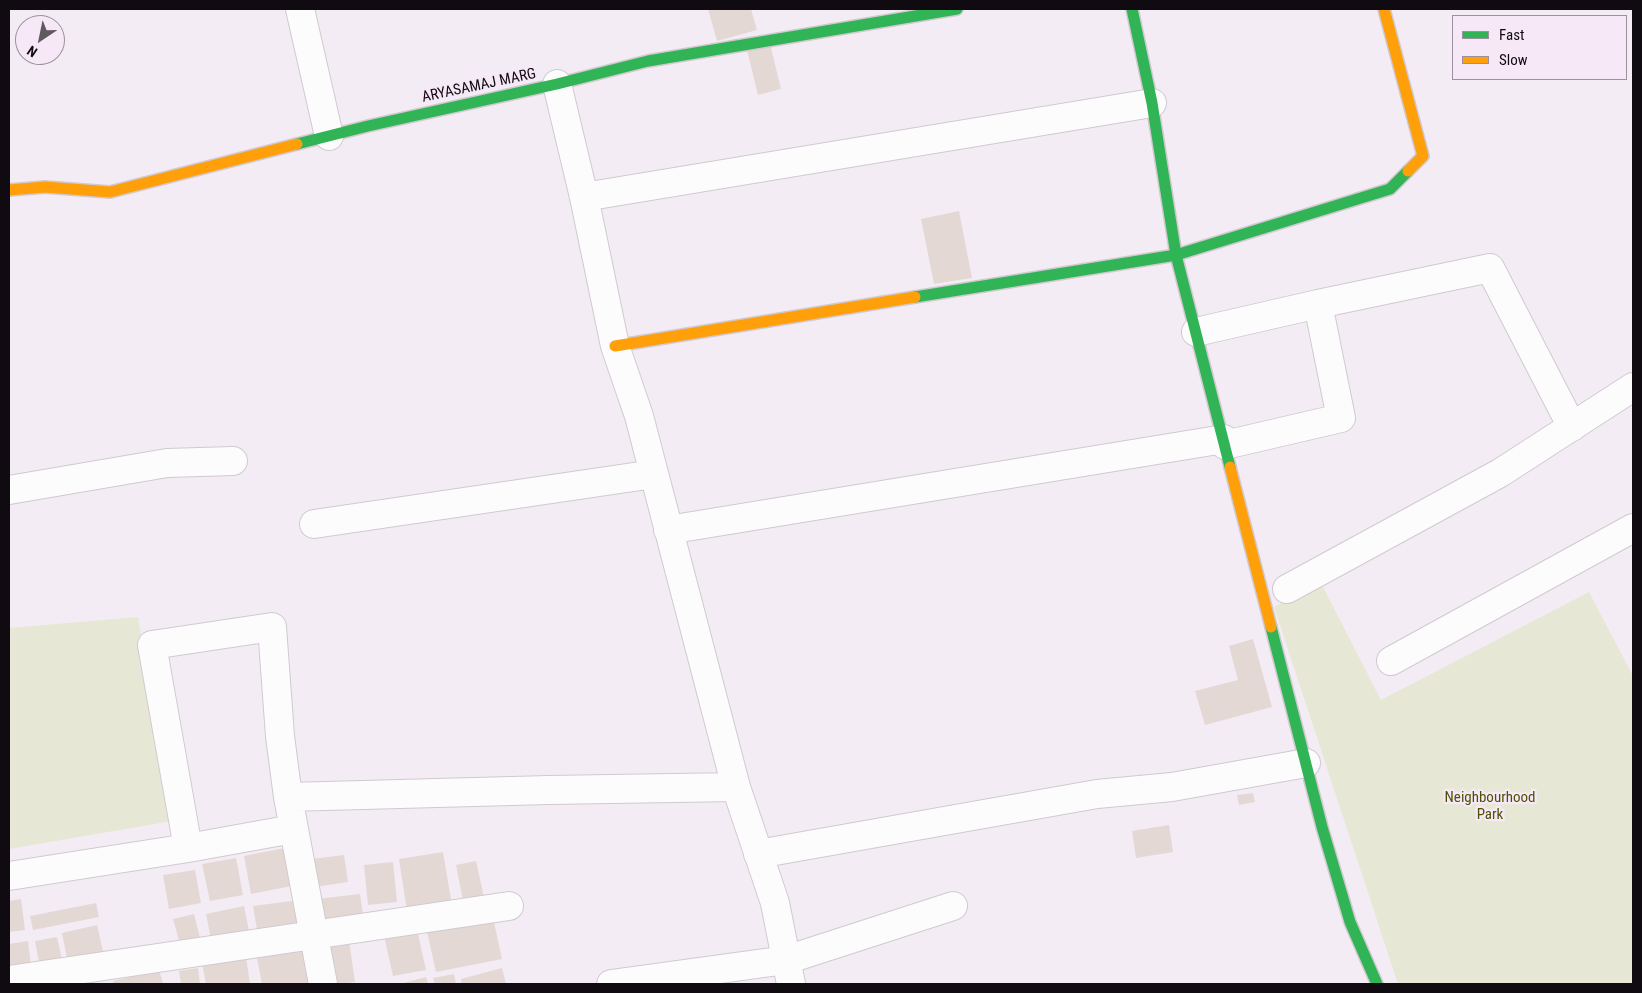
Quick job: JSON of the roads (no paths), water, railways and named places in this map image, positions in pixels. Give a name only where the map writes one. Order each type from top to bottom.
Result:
[{"type":"street","points":[[300,9],[329,136]]},
{"type":"street","name":"ARYASAMAJ MARG","points":[[9,190],[45,187],[110,192],[368,126],[556,84],[648,61],[957,9]]},
{"type":"street","points":[[1132,9],[1152,103],[1176,255],[1322,827],[1350,922],[1377,984]]},
{"type":"street","points":[[615,346],[1176,255],[1390,189],[1423,156],[1384,9]]},
{"type":"street","points":[[556,84],[584,197],[615,346],[638,416],[654,474],[736,787],[775,903],[789,972]]},
{"type":"street","points":[[584,197],[1152,103]]},
{"type":"street","points":[[1196,332],[1490,268],[1572,427]]},
{"type":"street","points":[[668,530],[1225,442],[1341,418],[1318,304]]},
{"type":"street","points":[[1287,589],[1500,473],[1633,388]]},
{"type":"street","points":[[9,490],[167,463],[233,461]]},
{"type":"street","points":[[314,524],[654,474]]},
{"type":"street","points":[[1391,661],[1633,528]]},
{"type":"street","points":[[188,848],[152,645],[272,627],[280,736],[288,797],[323,984]]},
{"type":"street","points":[[758,854],[1097,794],[1172,787],[1306,764]]},
{"type":"street","points":[[288,797],[736,787]]},
{"type":"street","points":[[9,876],[188,848],[293,829]]},
{"type":"street","points":[[9,980],[509,906]]},
{"type":"street","points":[[611,984],[789,972],[954,906]]},
{"type":"park label","name":"Neighbourhood Park","points":[[1490,806]]}]
